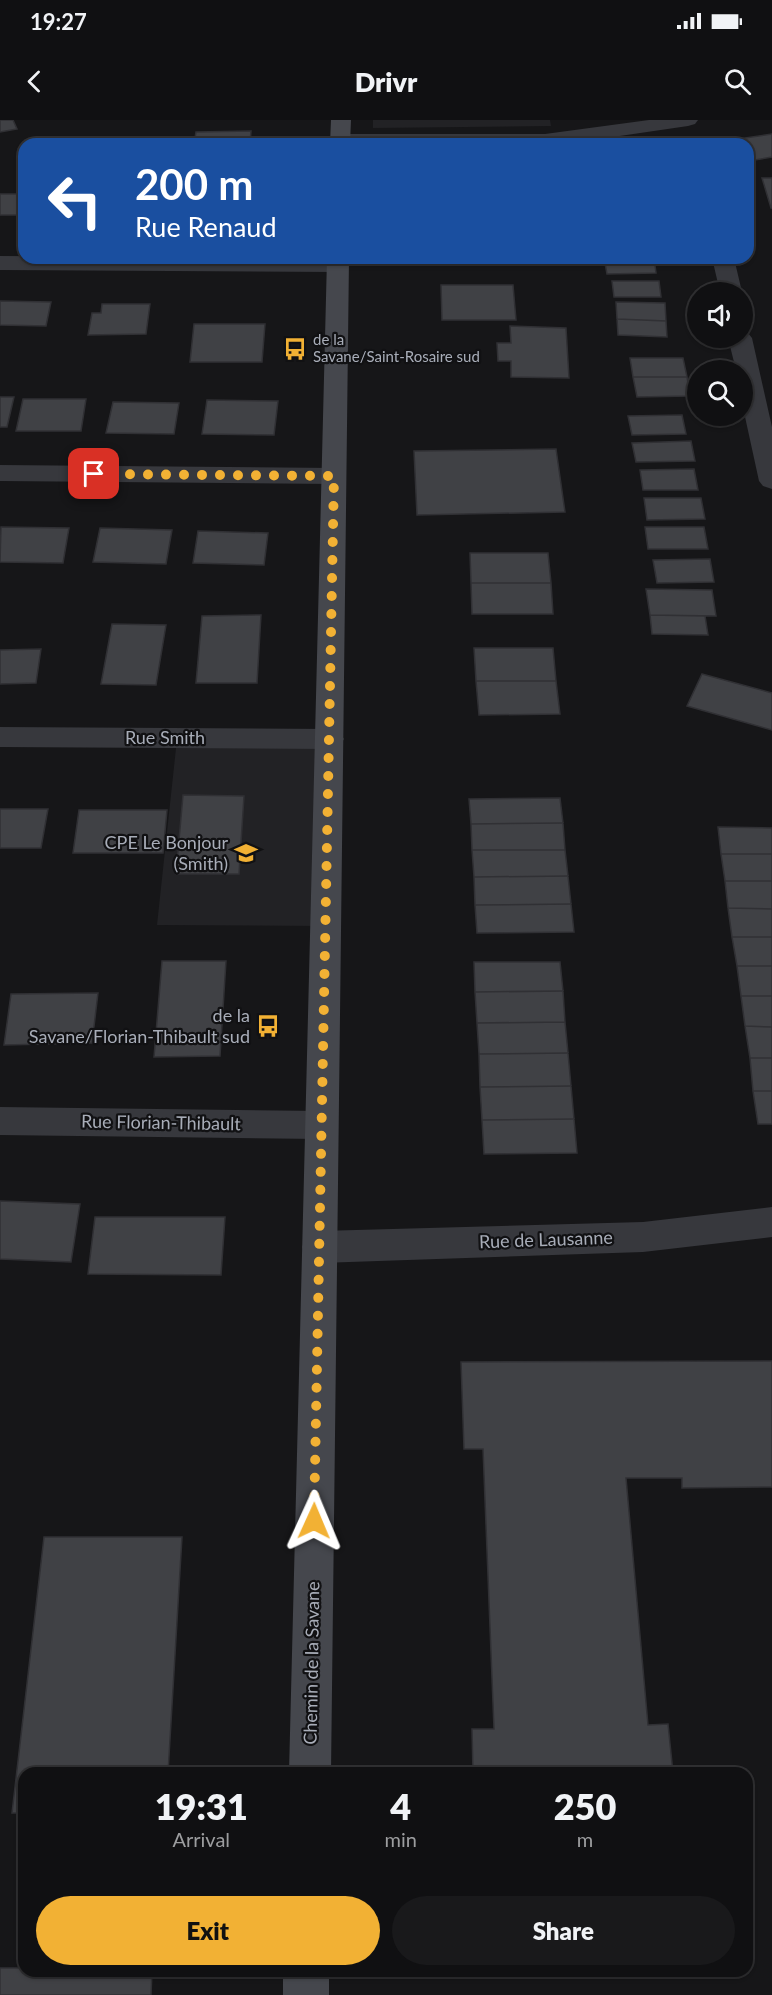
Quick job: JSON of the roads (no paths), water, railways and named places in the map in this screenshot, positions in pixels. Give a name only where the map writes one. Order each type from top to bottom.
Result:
[{"type":"street","points":[[563,138],[682,126]]},
{"type":"street","points":[[340,135],[462,138]]},
{"type":"street","points":[[0,263],[18,263]]},
{"type":"street","name":"Chemin de la Savane","points":[[310,1767],[338,264]]},
{"type":"street","points":[[724,264],[729,282]]},
{"type":"street","points":[[743,348],[772,481]]},
{"type":"street","points":[[0,473],[334,476]]},
{"type":"street","name":"Rue Smith","points":[[0,737],[330,739]]},
{"type":"street","name":"Rue Florian-Thibault","points":[[0,1121],[321,1125]]},
{"type":"street","name":"Rue de Lausanne","points":[[320,1247],[643,1237],[772,1222]]},
{"type":"street","points":[[306,1977],[306,1995]]},
{"type":"place","name":"de la Savane/Saint-Rosaire sud","points":[[295,349]]},
{"type":"place","name":"CPE Le Bonjour (Smith)","points":[[246,853]]},
{"type":"place","name":"de la Savane/Florian-Thibault sud","points":[[268,1026]]}]
